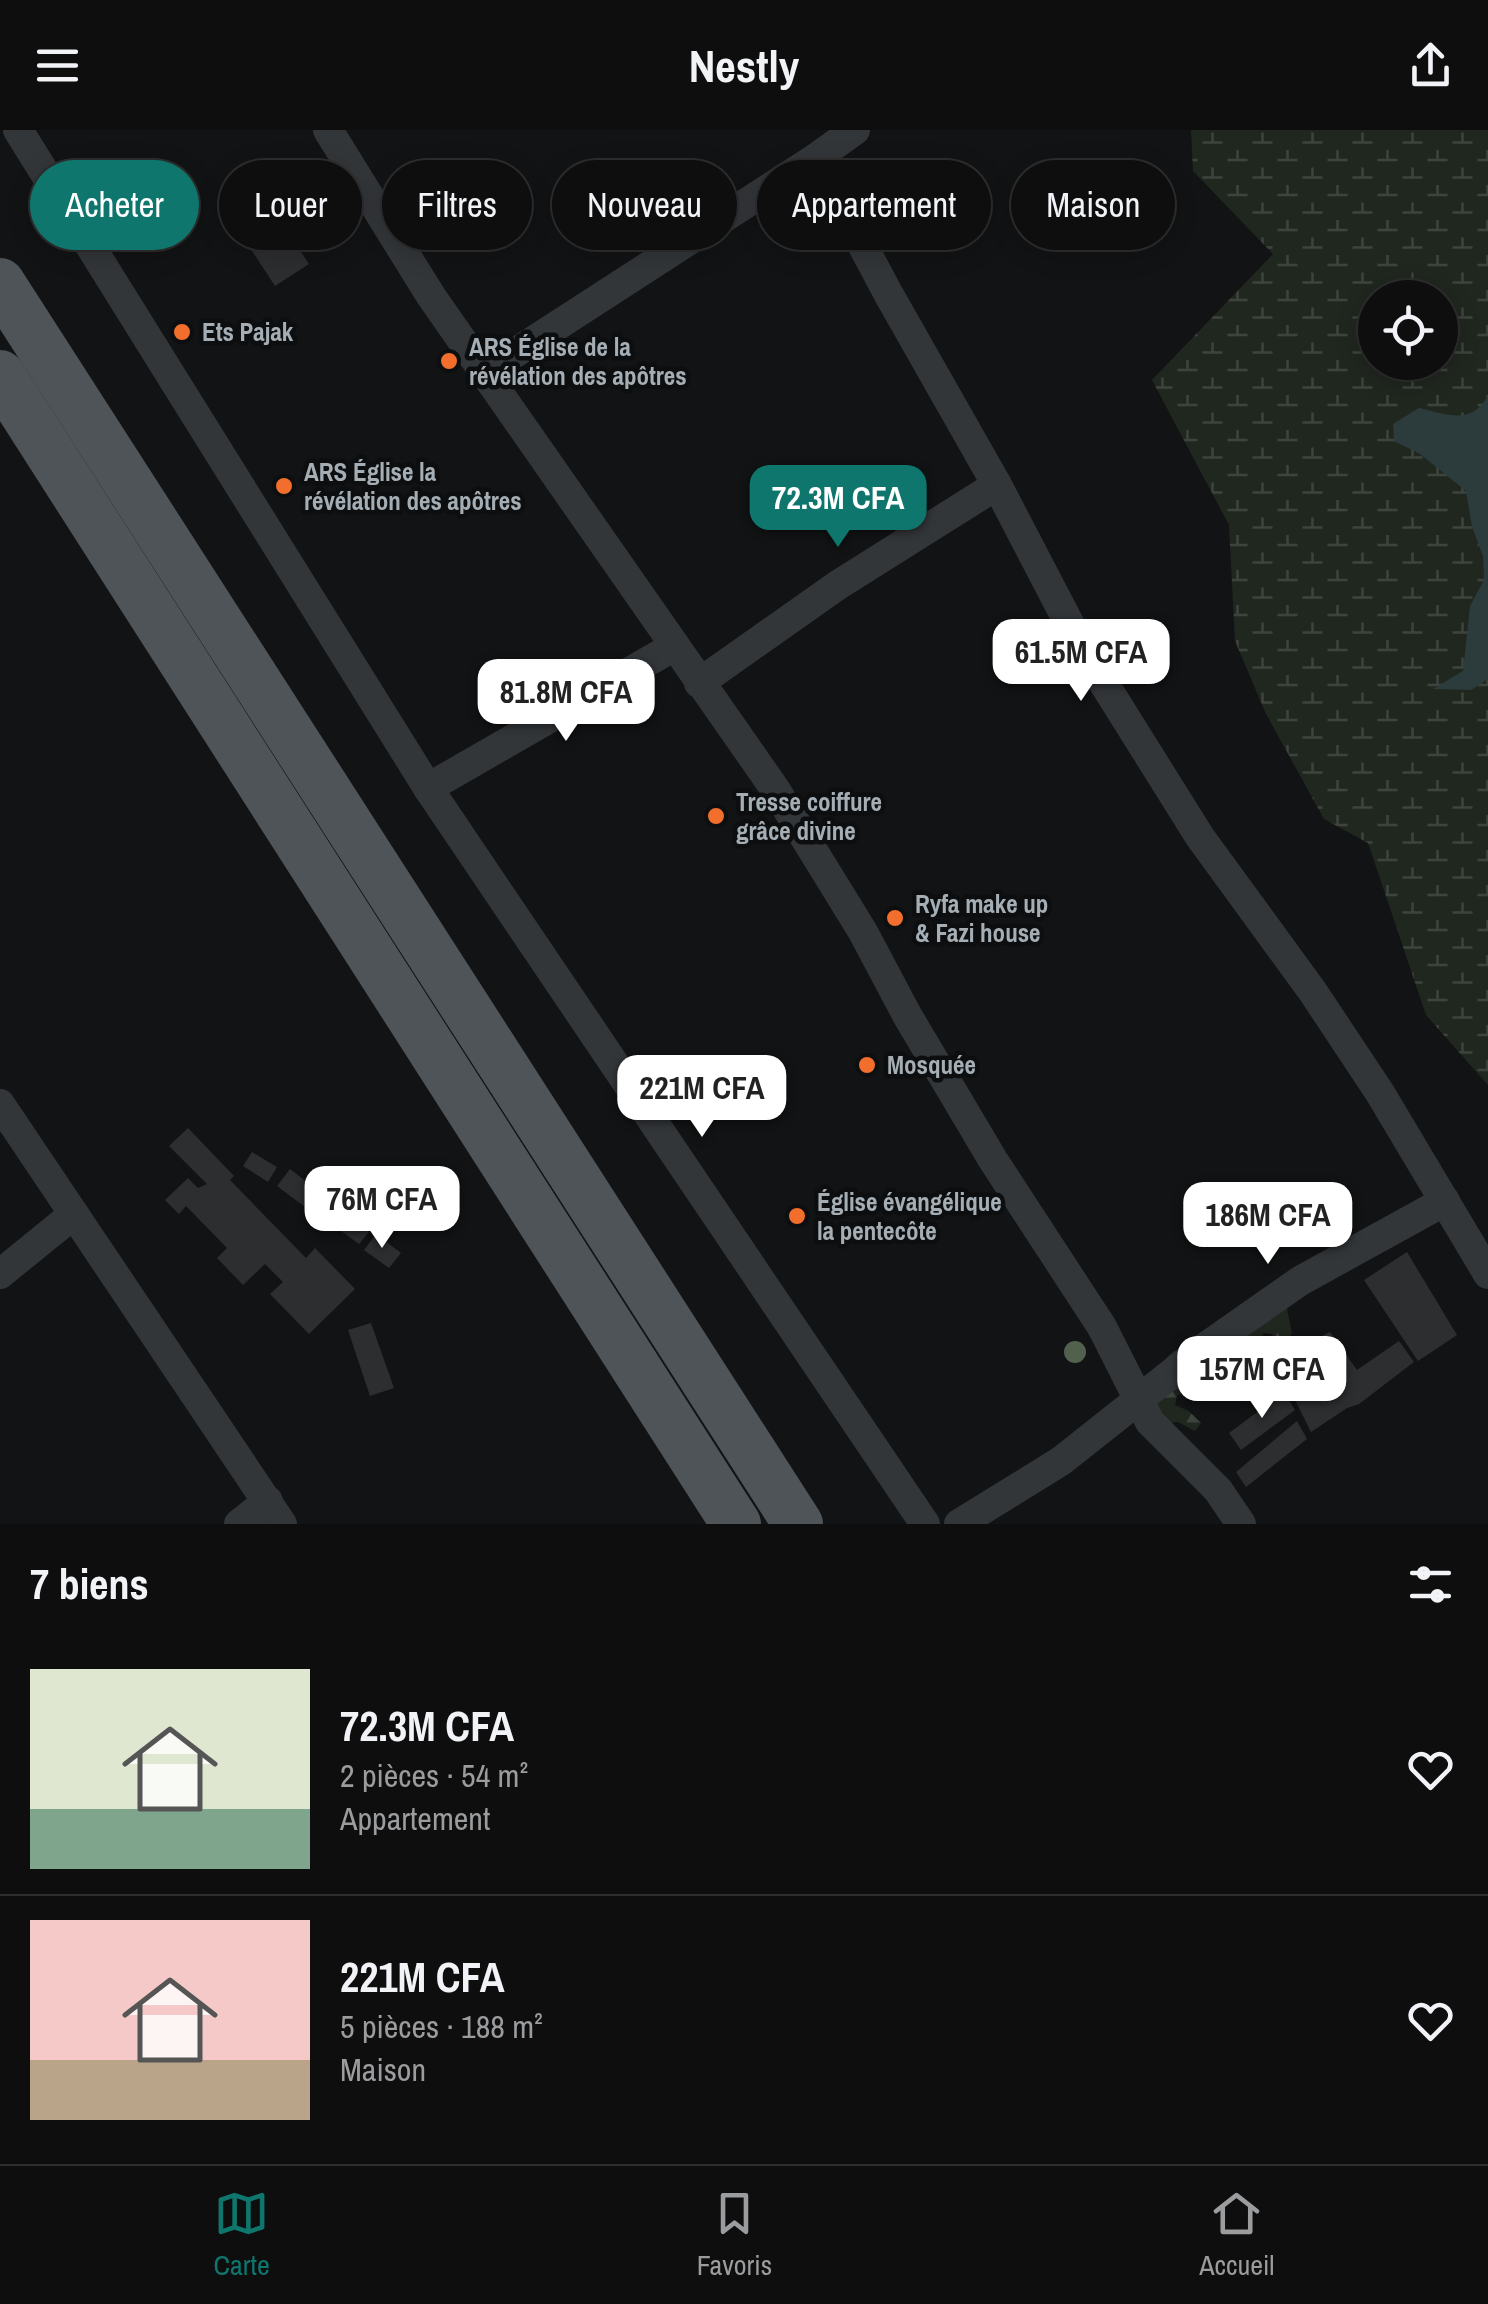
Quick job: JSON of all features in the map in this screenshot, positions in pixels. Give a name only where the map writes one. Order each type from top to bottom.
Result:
[{"type":"main road","points":[[0,283],[798,1524]]},
{"type":"main road","points":[[0,375],[736,1524]]},
{"type":"street","points":[[18,130],[428,788],[925,1524]]},
{"type":"street","points":[[328,130],[367,197],[484,374],[775,790],[834,884],[984,1144],[1102,1328],[1150,1422],[1218,1490],[1241,1524]]},
{"type":"street","points":[[484,374],[855,130]]},
{"type":"street","points":[[816,158],[997,484],[1083,650],[1182,808],[1380,1093],[1488,1274]]},
{"type":"street","points":[[699,683],[838,585],[997,484]]},
{"type":"street","points":[[428,788],[673,647]]},
{"type":"street","points":[[0,1104],[275,1512],[238,1524]]},
{"type":"street","points":[[960,1524],[1061,1461],[1200,1350],[1300,1281],[1445,1200]]},
{"type":"street","points":[[0,1274],[74,1214]]},
{"type":"green space","points":[[1191,130],[1488,130],[1488,1085],[1426,1015],[1368,843],[1324,819],[1266,714],[1235,641],[1229,525],[1152,380],[1273,254],[1193,171]]},
{"type":"green space","points":[[1285,1298],[1292,1334],[1275,1341],[1272,1334],[1263,1333],[1261,1352],[1239,1358],[1225,1379],[1202,1381],[1177,1396],[1175,1405],[1189,1411],[1201,1423],[1195,1431],[1178,1422],[1157,1424],[1148,1379],[1169,1355],[1193,1346],[1242,1349],[1246,1335]]},
{"type":"shaded area","points":[[1488,396],[1488,679],[1471,690],[1433,689],[1463,671],[1470,606],[1484,580],[1483,556],[1472,527],[1466,491],[1420,454],[1394,441],[1393,424],[1419,408],[1466,415]]},
{"type":"building","points":[[251,250],[300,250],[309,264],[275,286]]},
{"type":"building","points":[[188,1128],[234,1176],[230,1180],[306,1258],[315,1248],[355,1289],[309,1334],[270,1294],[283,1282],[265,1264],[243,1285],[217,1258],[227,1248],[186,1206],[179,1214],[165,1200],[188,1178],[198,1188],[207,1184],[169,1146]]},
{"type":"building","points":[[252,1152],[277,1167],[268,1182],[243,1166]]},
{"type":"building","points":[[290,1169],[330,1200],[317,1216],[277,1186]]},
{"type":"building","points":[[343,1213],[369,1232],[359,1244],[334,1226]]},
{"type":"building","points":[[376,1234],[401,1253],[389,1268],[364,1250]]},
{"type":"building","points":[[1407,1252],[1457,1335],[1418,1361],[1364,1280]]},
{"type":"building","points":[[371,1323],[394,1388],[370,1396],[348,1330]]},
{"type":"building","points":[[1330,1332],[1357,1370],[1399,1341],[1414,1362],[1359,1404],[1311,1432],[1290,1390],[1323,1365],[1310,1342]]},
{"type":"building","points":[[1284,1392],[1295,1410],[1241,1450],[1229,1433]]},
{"type":"building","points":[[1297,1421],[1307,1439],[1246,1487],[1236,1472]]},
{"type":"place","name":"Ets Pajak","points":[[182,332]]},
{"type":"place","name":"ARS Église de la révélation des apôtres","points":[[449,361]]},
{"type":"place","name":"ARS Église la révélation des apôtres","points":[[284,486]]},
{"type":"place","name":"Tresse coiffure grâce divine","points":[[716,816]]},
{"type":"place","name":"Ryfa make up & Fazi house","points":[[895,918]]},
{"type":"place","name":"Mosquée","points":[[867,1065]]},
{"type":"place","name":"Église évangélique la pentecôte","points":[[797,1216]]}]
